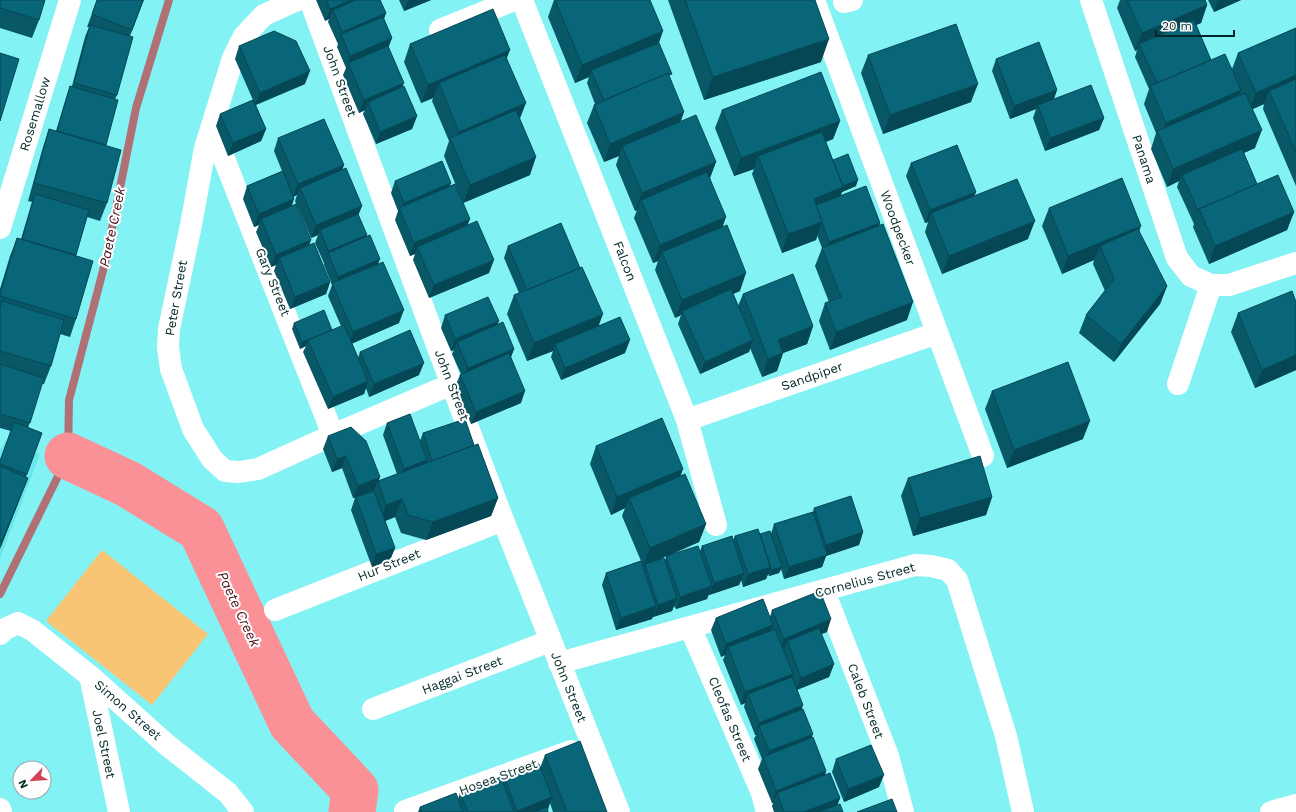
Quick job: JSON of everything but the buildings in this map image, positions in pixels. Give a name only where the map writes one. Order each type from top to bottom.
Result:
[{"type":"street","name":"Rosemallow","points":[[0,228],[70,0]]},
{"type":"street","name":"Peter Street","points":[[297,0],[264,15],[244,36],[233,58],[205,148],[169,329],[168,347],[171,369],[193,428],[212,459],[225,471],[239,472],[258,469],[452,384]]},
{"type":"street","name":"John Street","points":[[310,0],[503,520],[619,812]]},
{"type":"street","points":[[440,30],[514,0]]},
{"type":"street","name":"Falcon","points":[[522,0],[687,420],[716,525]]},
{"type":"street","name":"Woodpecker","points":[[814,0],[983,456]]},
{"type":"street","name":"Panama","points":[[1092,0],[1177,258],[1191,276],[1220,285]]},
{"type":"street","name":"Gary Street","points":[[210,130],[217,141],[333,435]]},
{"type":"street","points":[[1178,384],[1220,285],[1296,263]]},
{"type":"street","name":"Sandpiper","points":[[687,420],[937,333]]},
{"type":"street","name":"Hur Street","points":[[275,610],[503,520]]},
{"type":"street","name":"Cornelius Street","points":[[559,663],[915,565],[931,566],[948,570],[957,580],[1006,736],[1023,812]]},
{"type":"street","name":"Caleb Street","points":[[824,591],[888,756],[904,812]]},
{"type":"street","name":"Simon Street","points":[[3,632],[18,623],[25,626],[90,676],[167,745],[228,793],[243,812]]},
{"type":"street","name":"Cleofas Street","points":[[690,627],[762,793],[767,812]]},
{"type":"street","name":"Haggai Street","points":[[373,709],[550,641]]},
{"type":"street","name":"Joel Street","points":[[90,676],[119,812]]},
{"type":"street","name":"Hosea Street","points":[[405,811],[591,743]]},
{"type":"street","points":[[1271,812],[1296,805]]},
{"type":"shaded area","points":[[5,441],[40,454],[0,559],[0,448],[2,448]]},
{"type":"shaded area","points":[[102,550],[208,634],[152,705],[46,621]]},
{"type":"waterway","name":"Paete Creek","points":[[0,594],[68,456],[69,400],[105,263],[136,108],[169,0]]},
{"type":"waterway","name":"Paete Creek","points":[[68,456],[128,484],[201,529],[292,723],[355,790],[352,812]]}]
